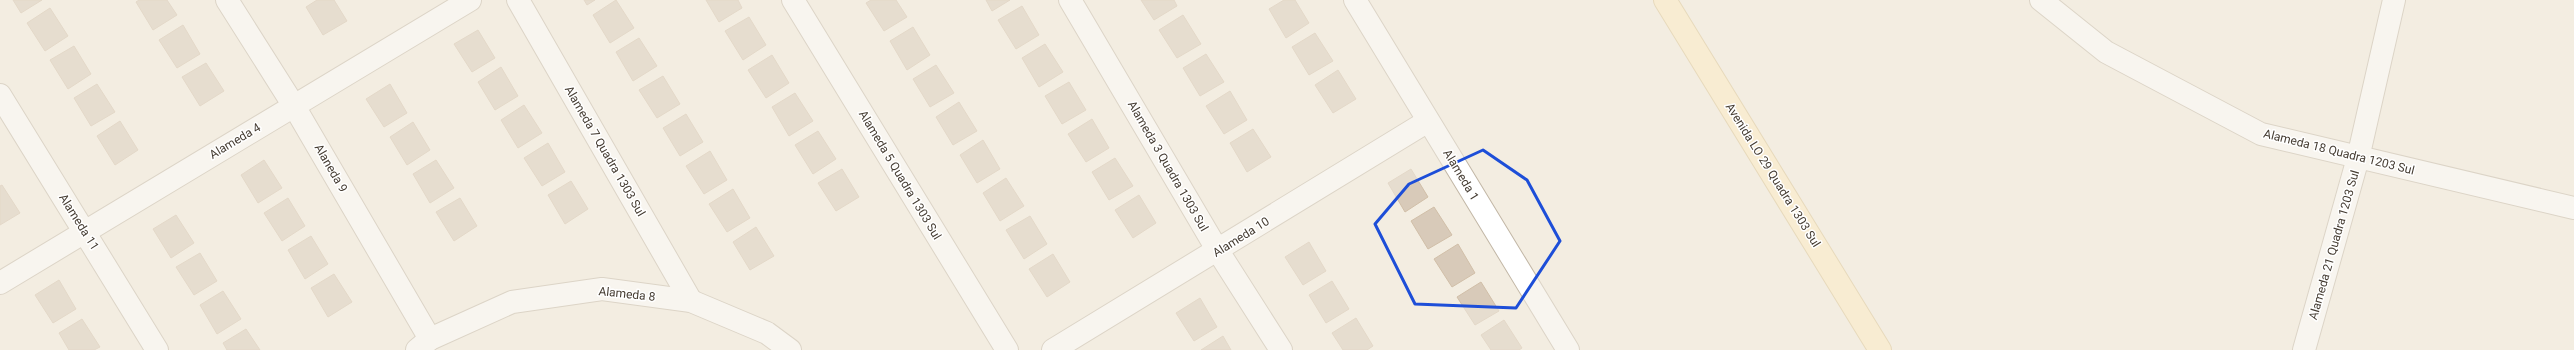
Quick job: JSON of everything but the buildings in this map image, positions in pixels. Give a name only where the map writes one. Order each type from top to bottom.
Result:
[{"type":"street","name":"Alaneda 9","points":[[227,0],[294,106],[423,344]]},
{"type":"street","name":"Alameda 4","points":[[0,283],[84,230],[470,0]]},
{"type":"street","name":"Alameda 7 Quadra 1303 Sul","points":[[518,0],[691,301]]},
{"type":"street","name":"Alameda 5 Quadra 1303 Sul","points":[[793,0],[1007,350]]},
{"type":"street","name":"Alameda 3 Quadra 1303 Sul","points":[[1070,0],[1218,251],[1281,350]]},
{"type":"street","name":"Alameda 1","points":[[1355,0],[1568,350]]},
{"type":"street","name":"Alameda 18 Quadra 1203 Sul","points":[[2042,0],[2106,52],[2261,134],[2574,208]]},
{"type":"street","name":"Alameda 21 Quadra 1203 Sul","points":[[2304,350],[2358,158],[2394,0]]},
{"type":"street","name":"Avenida LO 29 Quadra 1303 Sul","points":[[1671,2],[1880,350]]},
{"type":"street","name":"Alameda 11","points":[[0,95],[157,350]]},
{"type":"street","name":"Alameda 10","points":[[1053,350],[1218,251],[1428,121]]},
{"type":"street","name":"Alameda 8","points":[[423,344],[512,302],[602,289],[691,301],[767,333],[790,350]]},
{"type":"highlighted area","points":[[1483,150],[1527,180],[1560,241],[1516,308],[1415,304],[1375,224],[1409,184]]}]
